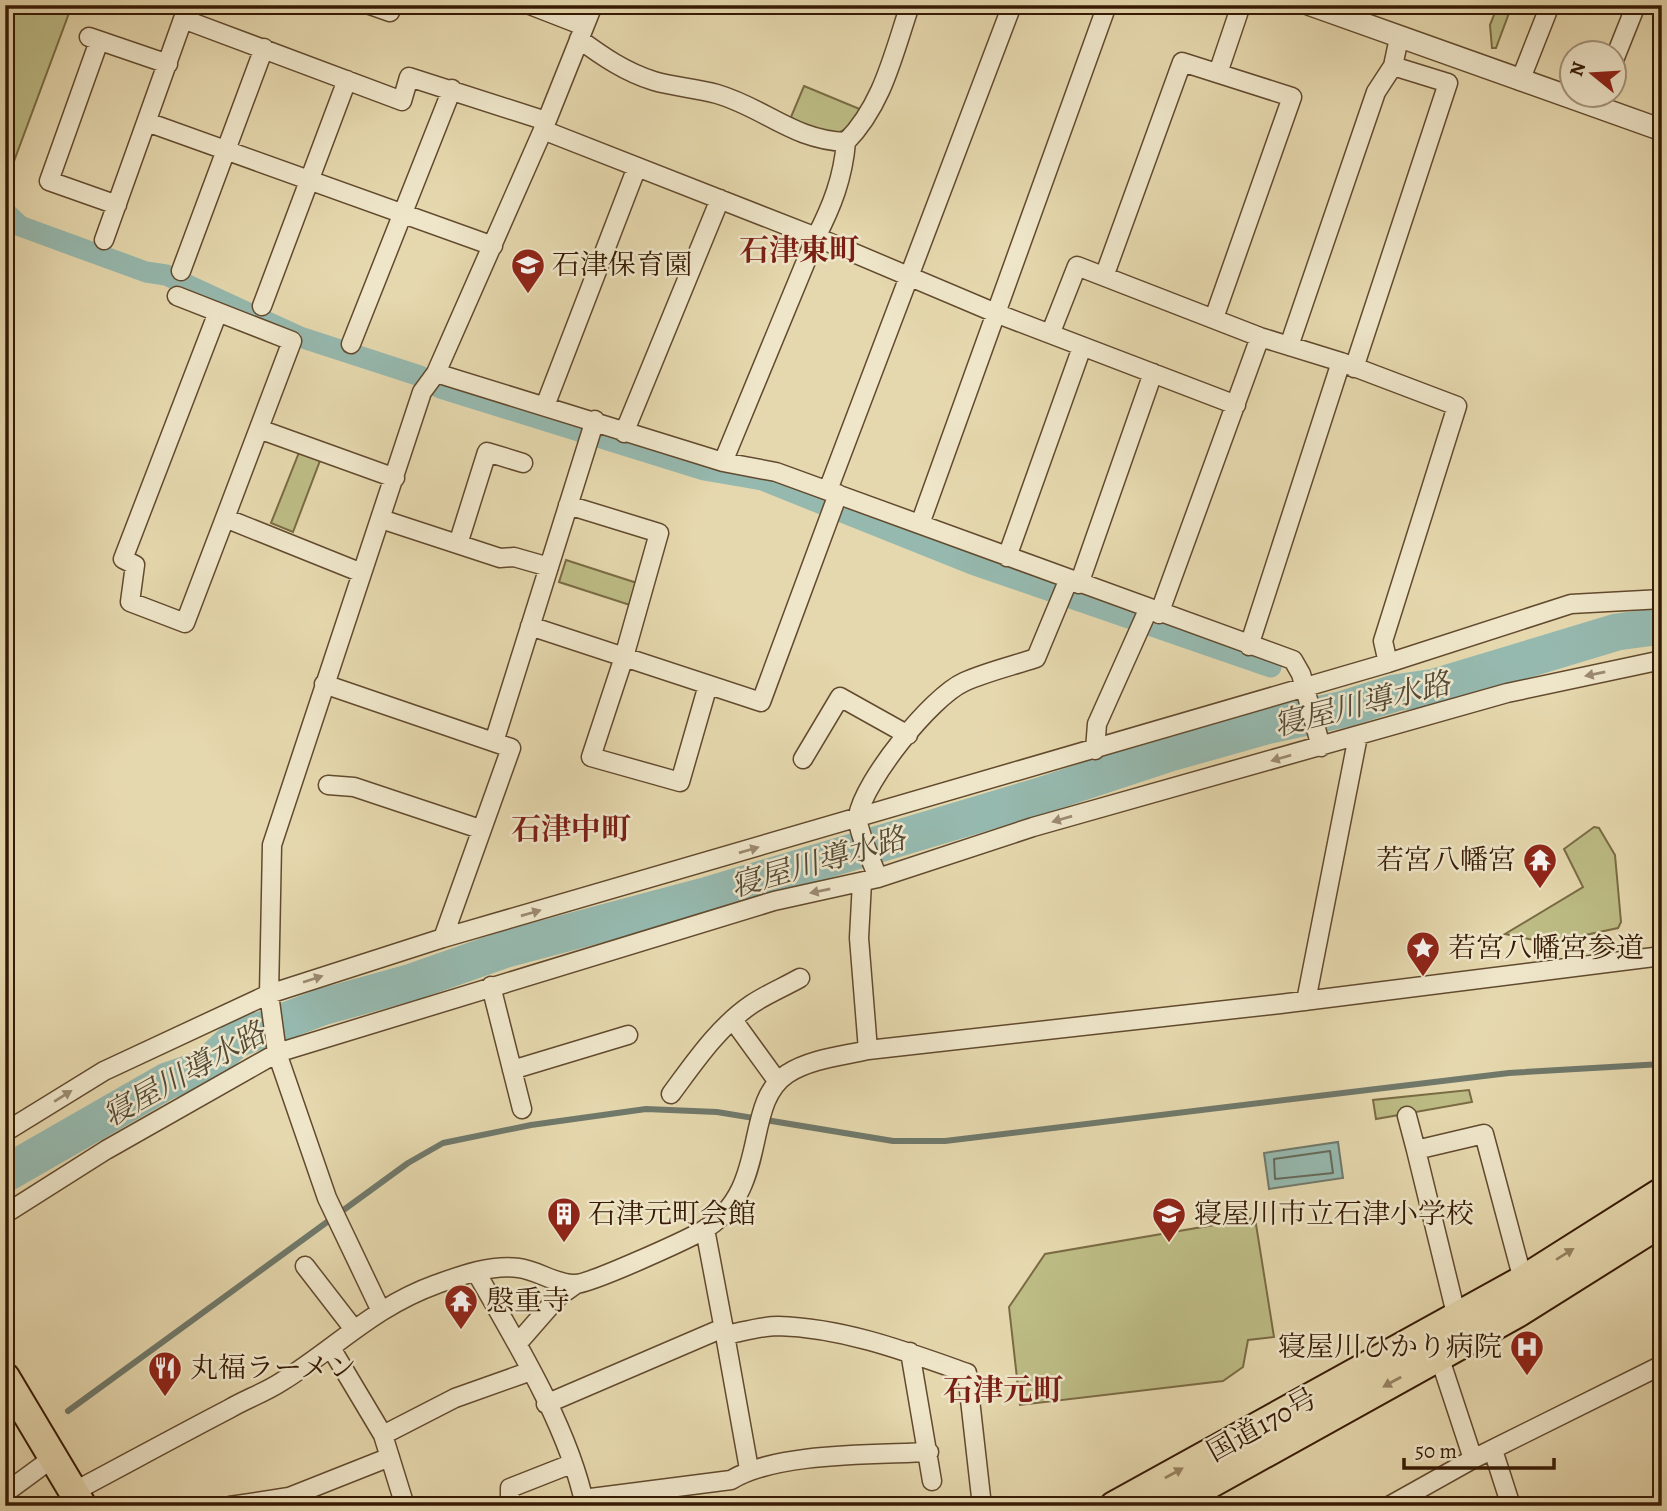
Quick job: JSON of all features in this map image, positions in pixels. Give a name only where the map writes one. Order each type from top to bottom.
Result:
[{"type":"highway","name":"国道170号","points":[[1114,1506],[1457,1318],[1523,1280],[1662,1192]]},
{"type":"highway","name":"国道170号","points":[[1170,1506],[1519,1312],[1662,1222]]},
{"type":"highway","points":[[5,1377],[78,1499]]},
{"type":"street","points":[[370,5],[390,12]]},
{"type":"street","points":[[530,5],[582,33],[613,64],[653,81],[717,94],[759,111],[805,136],[846,142]]},
{"type":"street","points":[[380,1309],[331,1207],[277,1049],[270,998],[272,845],[422,392],[436,373],[493,246],[593,5]]},
{"type":"street","points":[[723,462],[816,237],[832,205],[840,181],[846,142],[866,122],[883,89],[910,5]]},
{"type":"street","points":[[530,626],[761,702],[910,278],[1012,5]]},
{"type":"street","points":[[920,524],[998,314],[1107,5]]},
{"type":"street","points":[[1218,73],[1241,5]]},
{"type":"street","points":[[1311,5],[1520,81],[1558,91]]},
{"type":"street","points":[[1520,81],[1550,5]]},
{"type":"street","points":[[1623,38],[1636,5]]},
{"type":"street","points":[[104,240],[183,19],[402,101],[409,77],[452,89],[998,314],[1051,332],[1082,347],[1236,405]]},
{"type":"street","points":[[1289,346],[1376,92],[1393,66],[1399,38]]},
{"type":"street","points":[[117,205],[49,181],[94,39],[168,64]]},
{"type":"street","points":[[181,271],[264,48]]},
{"type":"street","points":[[1105,274],[1182,62],[1292,97],[1214,318]]},
{"type":"street","points":[[1249,646],[1448,83],[1393,66]]},
{"type":"street","points":[[262,306],[347,79]]},
{"type":"street","points":[[351,344],[452,89]]},
{"type":"street","points":[[1613,108],[1662,130]]},
{"type":"street","points":[[147,122],[404,211],[493,246]]},
{"type":"street","points":[[545,406],[637,167]]},
{"type":"street","points":[[624,433],[720,199]]},
{"type":"street","points":[[1051,332],[1077,266],[1105,274],[1260,337],[1348,365],[1457,406],[1383,641],[1388,663]]},
{"type":"street","points":[[177,296],[218,312],[292,341],[185,622],[130,602],[135,565],[123,559],[218,312]]},
{"type":"street","points":[[1095,750],[1097,724],[1148,617],[1236,405],[1260,337]]},
{"type":"street","points":[[1007,557],[1082,347]]},
{"type":"street","points":[[436,373],[595,420],[624,433],[723,462],[776,472],[833,501],[920,524],[1074,582],[1148,617],[1293,660],[1305,689],[1320,744]]},
{"type":"street","points":[[868,1050],[859,938],[872,876],[858,822],[868,789],[908,735],[936,704],[962,683],[1036,658],[1059,599],[1074,582],[1153,373]]},
{"type":"street","points":[[495,742],[595,420]]},
{"type":"street","points":[[259,429],[395,478]]},
{"type":"street","points":[[458,544],[487,452],[523,463]]},
{"type":"street","points":[[568,505],[659,533],[624,657],[591,757],[680,782],[708,685]]},
{"type":"street","points":[[225,518],[362,573]]},
{"type":"street","points":[[380,519],[500,558],[514,557],[549,568]]},
{"type":"street","points":[[5,1132],[104,1071],[270,998],[443,938],[858,822],[1305,689],[1571,604],[1662,599]]},
{"type":"street","points":[[5,1214],[106,1150],[277,1049],[774,901],[872,876],[1320,744],[1358,736],[1507,693],[1662,660]]},
{"type":"street","points":[[324,684],[511,748],[443,938]]},
{"type":"street","points":[[803,759],[841,697],[908,735]]},
{"type":"street","points":[[1306,1001],[1358,736]]},
{"type":"street","points":[[328,785],[354,787],[480,829]]},
{"type":"street","points":[[517,1344],[558,1297],[575,1284],[677,1244],[705,1229],[732,1204],[744,1184],[763,1108],[778,1082],[788,1073],[813,1062],[868,1050],[1306,1001],[1662,956]]},
{"type":"street","points":[[671,1094],[699,1056],[733,1020],[752,1004],[800,978]]},
{"type":"street","points":[[491,986],[522,1109]]},
{"type":"street","points":[[733,1020],[778,1082]]},
{"type":"street","points":[[512,1070],[628,1035]]},
{"type":"street","points":[[1407,1116],[1457,1318]]},
{"type":"street","points":[[1416,1150],[1484,1134],[1523,1280]]},
{"type":"street","points":[[705,1229],[749,1469]]},
{"type":"street","points":[[305,1266],[353,1328]]},
{"type":"street","points":[[78,1499],[279,1383],[331,1348],[380,1309],[435,1285],[476,1272],[520,1268],[575,1284]]},
{"type":"street","points":[[476,1272],[531,1371],[571,1464],[584,1503],[731,1480],[749,1469],[831,1457],[929,1452]]},
{"type":"street","points":[[546,1404],[724,1331],[775,1326],[824,1330],[910,1352],[967,1373],[982,1506]]},
{"type":"street","points":[[331,1348],[383,1435],[405,1506]]},
{"type":"street","points":[[910,1352],[932,1481]]},
{"type":"street","points":[[1439,1356],[1473,1460]]},
{"type":"street","points":[[1389,1506],[1473,1460],[1662,1365]]},
{"type":"street","points":[[383,1435],[455,1398],[531,1371]]},
{"type":"street","points":[[1493,1450],[1511,1506]]},
{"type":"street","points":[[5,1493],[54,1457]]},
{"type":"street","points":[[230,1506],[289,1497],[390,1457]]},
{"type":"street","points":[[510,1506],[510,1488],[571,1464]]},
{"type":"shaded area","points":[[5,5],[72,5],[7,180],[5,180]]},
{"type":"shaded area","points":[[1498,5],[1512,5],[1496,48],[1492,48],[1490,25]]},
{"type":"shaded area","points":[[804,86],[862,110],[846,129],[838,133],[812,130],[791,117]]},
{"type":"shaded area","points":[[300,450],[321,458],[293,532],[271,523]]},
{"type":"shaded area","points":[[566,560],[640,584],[633,606],[559,582]]},
{"type":"shaded area","points":[[1594,827],[1599,828],[1615,855],[1621,922],[1618,928],[1548,943],[1505,934],[1583,887],[1564,849]]},
{"type":"shaded area","points":[[1469,1090],[1472,1102],[1376,1119],[1373,1100]]},
{"type":"shaded area","points":[[1255,1218],[1274,1337],[1248,1340],[1243,1367],[1223,1381],[1020,1405],[1009,1307],[1045,1254]]},
{"type":"water","points":[[1338,1142],[1343,1178],[1269,1189],[1264,1153]]},
{"type":"waterway","points":[[5,212],[20,226],[146,272],[166,275],[300,337],[420,376],[440,388],[704,470],[762,480],[972,564],[1271,667]]},
{"type":"waterway","name":"寝屋川導水路","points":[[5,1174],[167,1081],[205,1068],[235,1040],[322,1007],[412,982],[506,949],[705,896],[1040,796],[1170,753],[1266,726],[1344,709],[1395,693],[1435,687],[1617,632],[1662,626]]},
{"type":"waterway","points":[[68,1411],[408,1163],[443,1143],[531,1125],[646,1109],[717,1112],[893,1141],[945,1141],[1509,1073],[1662,1064]]},
{"type":"place","name":"石津保育園","points":[[528,295]]},
{"type":"place","name":"若宮八幡宮","points":[[1540,890]]},
{"type":"place","name":"若宮八幡宮参道","points":[[1423,978]]},
{"type":"place","name":"石津元町会館","points":[[564,1244]]},
{"type":"place","name":"寝屋川市立石津小学校","points":[[1169,1244]]},
{"type":"place","name":"慇重寺","points":[[461,1331]]},
{"type":"place","name":"寝屋川ひかり病院","points":[[1527,1377]]},
{"type":"place","name":"丸福ラーメン","points":[[165,1398]]},
{"type":"district","name":"石津東町","points":[[799,250]]},
{"type":"district","name":"石津中町","points":[[571,829]]},
{"type":"district","name":"石津元町","points":[[1003,1390]]}]
